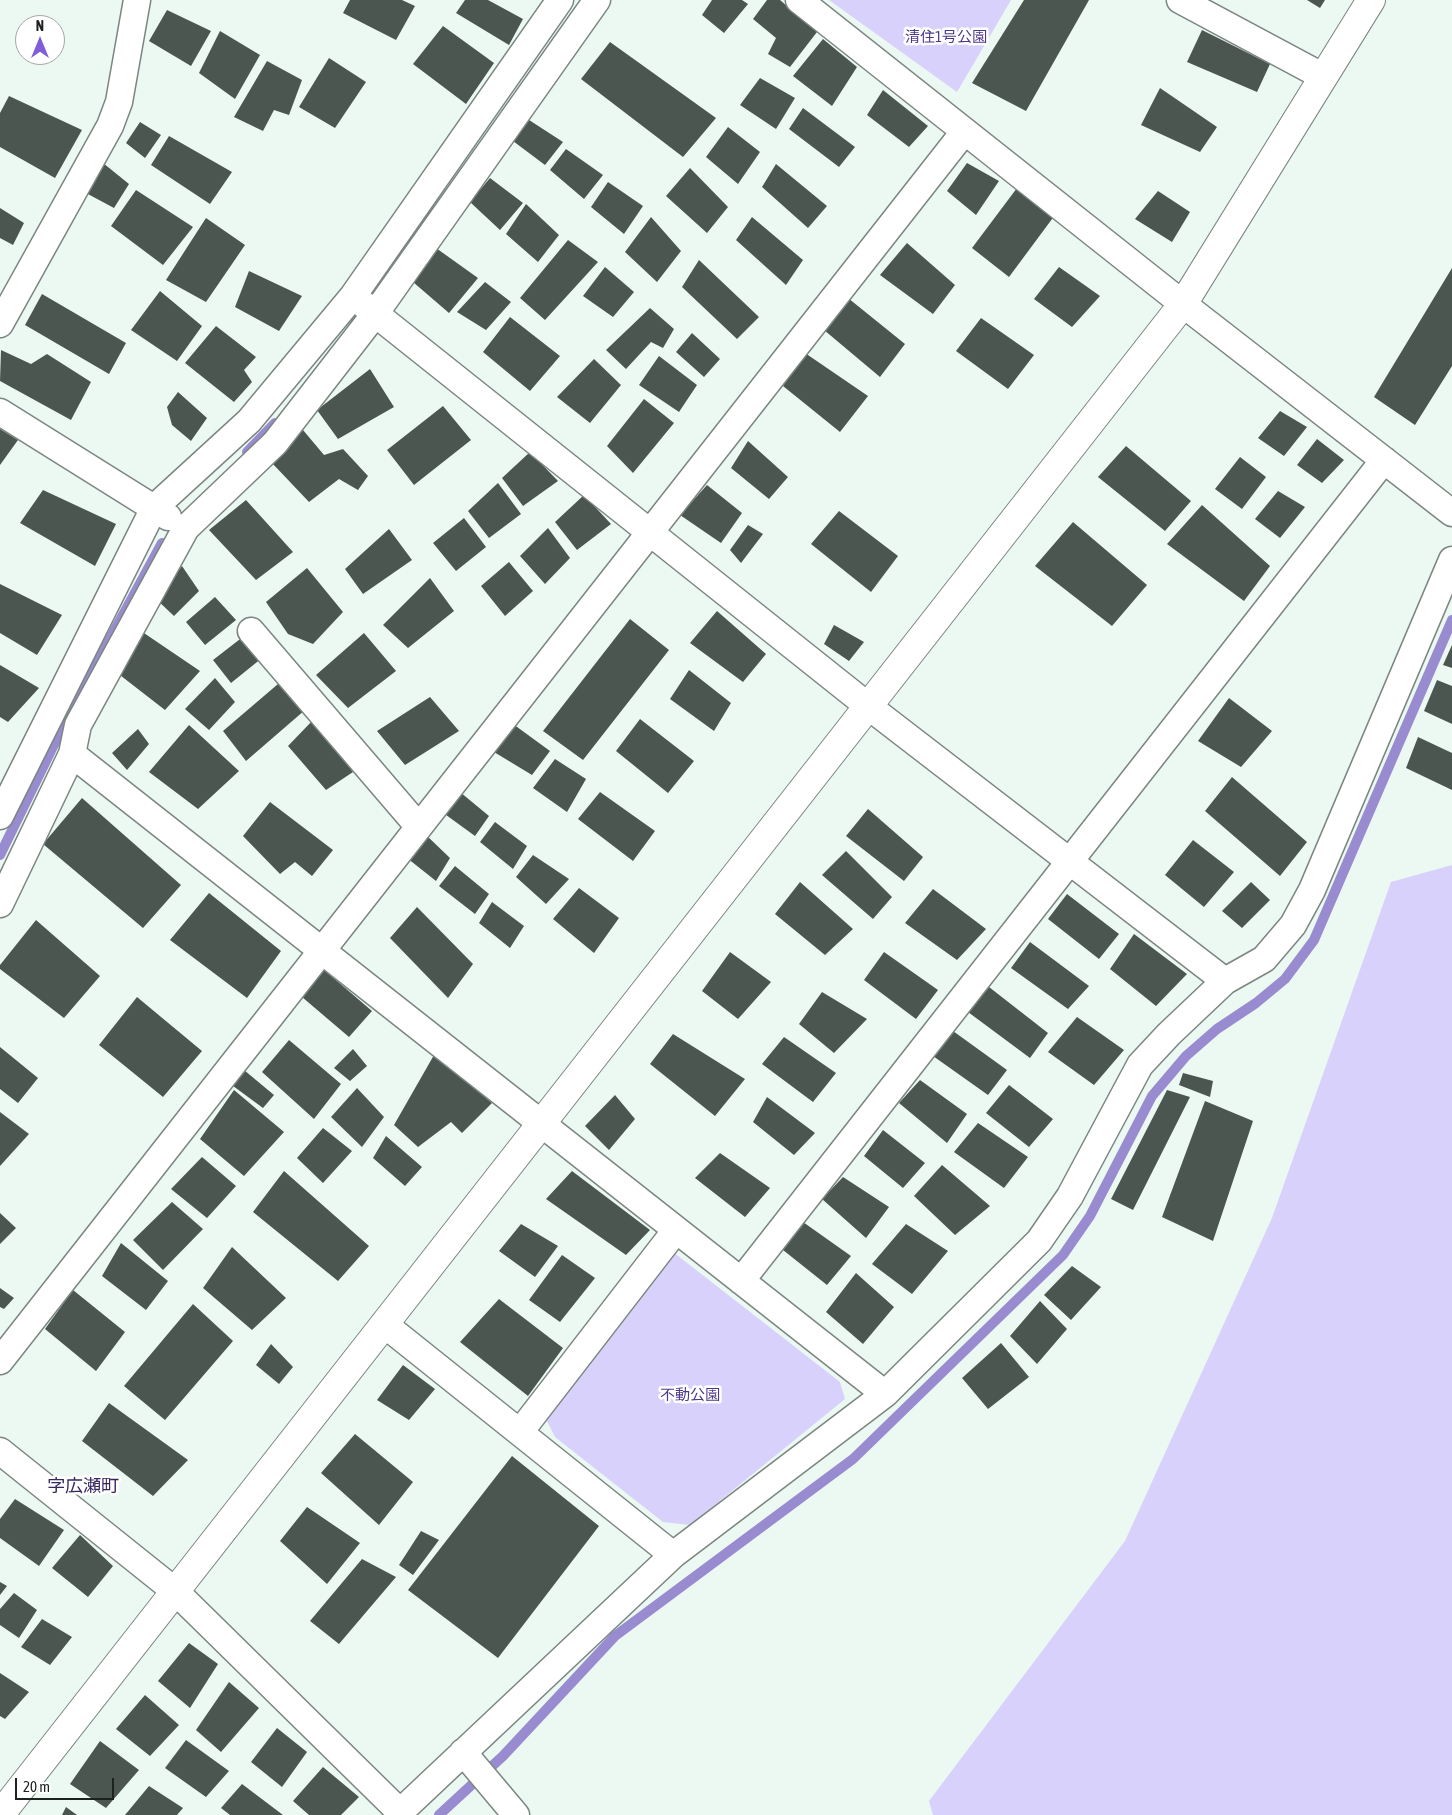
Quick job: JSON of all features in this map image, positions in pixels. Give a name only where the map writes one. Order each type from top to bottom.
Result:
[{"type":"street","points":[[0,324],[110,126],[120,102],[137,0]]},
{"type":"street","points":[[0,816],[154,508],[250,421],[353,296],[560,0]]},
{"type":"street","points":[[0,904],[72,754],[78,725],[186,528],[275,442],[375,314],[597,0]]},
{"type":"street","points":[[800,0],[964,132],[1452,513]]},
{"type":"street","points":[[1180,0],[1322,76]]},
{"type":"street","points":[[0,1814],[1183,304],[1322,76],[1371,0]]},
{"type":"street","points":[[0,1361],[964,132]]},
{"type":"street","points":[[353,296],[868,706],[1225,981]]},
{"type":"street","points":[[0,412],[186,528]]},
{"type":"street","points":[[741,1281],[1384,460]]},
{"type":"street","points":[[0,1451],[175,1591],[398,1814],[467,1757],[674,1555],[885,1394],[1039,1242],[1070,1196],[1140,1065],[1169,1034],[1225,981],[1264,959],[1293,925],[1312,890],[1452,560]]},
{"type":"street","points":[[251,631],[419,827]]},
{"type":"street","points":[[72,754],[885,1394]]},
{"type":"street","points":[[520,1432],[676,1230]]},
{"type":"street","points":[[384,1324],[674,1555]]},
{"type":"street","points":[[467,1757],[516,1815]]},
{"type":"green space","name":"清住1号公園","points":[[829,0],[1011,0],[957,92]]},
{"type":"green space","points":[[1452,865],[1452,1815],[933,1815],[929,1801],[1125,1541],[1272,1218],[1391,882]]},
{"type":"green space","name":"不動公園","points":[[673,1252],[840,1382],[845,1399],[690,1525],[663,1522],[555,1437],[545,1417]]},
{"type":"building","points":[[350,0],[402,0],[415,6],[396,40],[343,13]]},
{"type":"building","points":[[465,0],[488,0],[523,19],[509,45],[456,13]]},
{"type":"building","points":[[712,0],[742,0],[748,4],[724,33],[702,15]]},
{"type":"building","points":[[767,0],[780,0],[817,32],[790,67],[768,54],[776,38],[753,19]]},
{"type":"building","points":[[1024,0],[1089,0],[1026,111],[972,83]]},
{"type":"building","points":[[1307,0],[1325,0],[1320,8]]},
{"type":"building","points":[[167,10],[211,31],[191,66],[149,41]]},
{"type":"building","points":[[443,26],[494,63],[466,104],[413,64]]},
{"type":"building","points":[[1202,30],[1270,64],[1257,92],[1187,62]]},
{"type":"building","points":[[220,31],[260,55],[235,99],[199,73]]},
{"type":"building","points":[[823,39],[857,67],[832,106],[793,76]]},
{"type":"building","points":[[610,42],[716,118],[683,157],[581,79]]},
{"type":"building","points":[[329,58],[366,82],[335,128],[299,107]]},
{"type":"building","points":[[267,61],[302,80],[289,115],[274,110],[263,131],[234,117]]},
{"type":"building","points":[[760,78],[795,98],[776,129],[740,105]]},
{"type":"building","points":[[1160,88],[1217,127],[1200,152],[1141,125]]},
{"type":"building","points":[[883,90],[928,126],[909,147],[867,115]]},
{"type":"building","points":[[9,96],[82,130],[55,178],[0,147],[0,113]]},
{"type":"building","points":[[803,108],[855,147],[839,167],[789,129]]},
{"type":"building","points":[[526,118],[563,142],[545,165],[509,138]]},
{"type":"building","points":[[140,122],[161,135],[145,158],[126,143]]},
{"type":"building","points":[[728,127],[760,152],[738,184],[706,157]]},
{"type":"building","points":[[169,136],[232,172],[210,204],[151,165]]},
{"type":"building","points":[[566,149],[603,175],[584,199],[550,170]]},
{"type":"building","points":[[103,163],[129,184],[114,208],[86,193]]},
{"type":"building","points":[[967,163],[999,181],[976,215],[947,191]]},
{"type":"building","points":[[776,164],[827,206],[808,228],[762,187]]},
{"type":"building","points":[[690,168],[728,207],[707,233],[666,196]]},
{"type":"building","points":[[490,178],[523,203],[500,230],[470,202]]},
{"type":"building","points":[[608,182],[643,206],[624,234],[591,207]]},
{"type":"building","points":[[1017,188],[1055,215],[1009,277],[972,248]]},
{"type":"building","points":[[136,190],[193,227],[163,265],[111,226]]},
{"type":"building","points":[[1158,191],[1190,212],[1172,242],[1135,219]]},
{"type":"building","points":[[526,204],[559,235],[538,262],[506,234]]},
{"type":"building","points":[[0,208],[24,223],[13,245],[0,238]]},
{"type":"building","points":[[651,217],[681,251],[657,282],[625,252]]},
{"type":"building","points":[[752,217],[803,260],[786,285],[736,240]]},
{"type":"building","points":[[206,218],[245,245],[206,302],[166,280]]},
{"type":"building","points":[[568,240],[598,262],[545,320],[520,298]]},
{"type":"building","points":[[907,243],[955,285],[933,314],[880,275]]},
{"type":"building","points":[[436,248],[478,278],[449,313],[413,282]]},
{"type":"building","points":[[699,260],[759,317],[737,339],[682,287]]},
{"type":"building","points":[[605,267],[634,292],[613,317],[583,296]]},
{"type":"building","points":[[1059,267],[1100,296],[1072,327],[1034,299]]},
{"type":"building","points":[[1452,268],[1452,366],[1415,425],[1374,397]]},
{"type":"building","points":[[249,271],[302,296],[279,331],[235,307]]},
{"type":"building","points":[[485,282],[511,302],[486,330],[457,312]]},
{"type":"building","points":[[160,291],[202,326],[177,361],[131,330]]},
{"type":"building","points":[[42,294],[126,343],[109,374],[25,325]]},
{"type":"building","points":[[848,298],[905,344],[880,377],[824,330]]},
{"type":"building","points":[[650,308],[674,329],[663,348],[651,342],[626,369],[606,350]]},
{"type":"building","points":[[510,317],[560,356],[530,391],[483,352]]},
{"type":"building","points":[[981,318],[1034,355],[1008,389],[956,351]]},
{"type":"building","points":[[216,326],[256,357],[244,370],[252,382],[234,402],[185,363]]},
{"type":"building","points":[[692,333],[720,359],[704,377],[676,352]]},
{"type":"building","points":[[1,350],[31,364],[47,354],[91,382],[71,420],[0,381]]},
{"type":"building","points":[[805,353],[868,396],[840,432],[783,386]]},
{"type":"building","points":[[659,356],[697,385],[679,412],[639,385]]},
{"type":"building","points":[[594,359],[621,385],[590,423],[557,397]]},
{"type":"building","points":[[370,369],[394,407],[338,439],[317,410]]},
{"type":"building","points":[[178,392],[207,418],[191,441],[172,425],[167,407]]},
{"type":"building","points":[[644,399],[674,423],[633,473],[607,446]]},
{"type":"building","points":[[443,406],[471,440],[414,485],[387,450]]},
{"type":"building","points":[[1280,411],[1307,427],[1284,456],[1258,438]]},
{"type":"building","points":[[0,429],[18,440],[0,465]]},
{"type":"building","points":[[303,430],[324,455],[343,449],[368,476],[358,490],[339,479],[309,502],[272,463]]},
{"type":"building","points":[[1317,439],[1344,460],[1322,483],[1297,465]]},
{"type":"building","points":[[748,441],[788,477],[769,499],[731,468]]},
{"type":"building","points":[[1126,446],[1191,501],[1165,531],[1098,477]]},
{"type":"building","points":[[530,452],[558,481],[523,506],[502,478]]},
{"type":"building","points":[[1240,457],[1266,477],[1242,509],[1215,489]]},
{"type":"building","points":[[498,483],[521,514],[489,538],[468,511]]},
{"type":"building","points":[[707,485],[742,513],[721,543],[680,515]]},
{"type":"building","points":[[43,490],[116,524],[95,566],[20,523]]},
{"type":"building","points":[[1278,491],[1305,507],[1280,538],[1255,519]]},
{"type":"building","points":[[584,495],[611,524],[577,550],[555,522]]},
{"type":"building","points":[[246,500],[293,552],[256,580],[209,530]]},
{"type":"building","points":[[1202,505],[1270,566],[1244,601],[1167,544]]},
{"type":"building","points":[[839,511],[898,556],[871,592],[811,544]]},
{"type":"building","points":[[464,518],[486,547],[456,571],[433,543]]},
{"type":"building","points":[[1073,522],[1147,585],[1112,626],[1035,566]]},
{"type":"building","points":[[748,525],[763,534],[741,563],[730,550]]},
{"type":"building","points":[[548,528],[570,558],[545,584],[520,556]]},
{"type":"building","points":[[389,529],[412,560],[363,594],[345,569]]},
{"type":"building","points":[[509,562],[533,591],[505,616],[481,586]]},
{"type":"building","points":[[182,566],[199,591],[174,616],[156,599]]},
{"type":"building","points":[[307,568],[343,612],[313,644],[288,634],[266,602]]},
{"type":"building","points":[[430,578],[454,611],[408,648],[383,625]]},
{"type":"building","points":[[0,584],[62,615],[37,655],[0,633]]},
{"type":"building","points":[[215,597],[236,620],[205,645],[186,622]]},
{"type":"building","points":[[717,611],[766,654],[743,682],[690,643]]},
{"type":"building","points":[[630,619],[669,650],[583,760],[543,731]]},
{"type":"building","points":[[834,625],[864,642],[849,661],[824,644]]},
{"type":"building","points":[[138,629],[200,671],[165,710],[116,672]]},
{"type":"building","points":[[364,633],[396,671],[348,708],[316,675]]},
{"type":"building","points":[[244,636],[262,658],[231,683],[213,660]]},
{"type":"building","points":[[1452,645],[1452,668],[1443,665]]},
{"type":"building","points":[[0,665],[39,688],[8,722],[0,717]]},
{"type":"building","points":[[689,670],[731,703],[714,731],[670,699]]},
{"type":"building","points":[[215,678],[235,702],[209,730],[185,709]]},
{"type":"building","points":[[1437,680],[1452,686],[1452,724],[1424,711]]},
{"type":"building","points":[[278,684],[305,710],[246,761],[223,731]]},
{"type":"building","points":[[430,697],[459,731],[405,765],[377,731]]},
{"type":"building","points":[[1229,698],[1272,731],[1241,767],[1198,741]]},
{"type":"building","points":[[640,719],[694,761],[668,793],[616,751]]},
{"type":"building","points":[[313,720],[353,772],[326,790],[288,746]]},
{"type":"building","points":[[513,724],[550,751],[532,775],[494,752]]},
{"type":"building","points":[[189,725],[239,771],[198,809],[149,772]]},
{"type":"building","points":[[138,729],[149,744],[127,770],[112,753]]},
{"type":"building","points":[[1418,737],[1452,753],[1452,790],[1406,768]]},
{"type":"building","points":[[555,759],[586,779],[567,812],[533,788]]},
{"type":"building","points":[[1232,777],[1307,842],[1280,876],[1205,811]]},
{"type":"building","points":[[460,792],[489,816],[475,836],[442,812]]},
{"type":"building","points":[[600,792],[655,831],[633,861],[578,819]]},
{"type":"building","points":[[82,798],[181,885],[143,928],[43,844]]},
{"type":"building","points":[[270,802],[333,850],[312,876],[295,862],[280,874],[243,836]]},
{"type":"building","points":[[868,809],[923,857],[904,881],[846,836]]},
{"type":"building","points":[[495,822],[527,846],[513,869],[480,842]]},
{"type":"building","points":[[426,835],[450,858],[436,881],[407,858]]},
{"type":"building","points":[[1193,840],[1234,872],[1204,907],[1165,875]]},
{"type":"building","points":[[846,851],[892,897],[873,919],[822,875]]},
{"type":"building","points":[[533,855],[569,879],[546,904],[516,877]]},
{"type":"building","points":[[455,866],[489,894],[475,914],[439,886]]},
{"type":"building","points":[[800,882],[853,929],[825,955],[775,914]]},
{"type":"building","points":[[1251,882],[1270,900],[1242,928],[1222,911]]},
{"type":"building","points":[[579,888],[619,918],[594,953],[553,919]]},
{"type":"building","points":[[933,889],[986,929],[957,960],[905,923]]},
{"type":"building","points":[[209,893],[281,951],[247,998],[170,940]]},
{"type":"building","points":[[1067,894],[1119,934],[1099,959],[1048,919]]},
{"type":"building","points":[[492,902],[524,926],[510,948],[479,923]]},
{"type":"building","points":[[417,907],[473,964],[448,998],[390,938]]},
{"type":"building","points":[[36,920],[100,976],[64,1018],[0,969],[0,965]]},
{"type":"building","points":[[1134,934],[1187,974],[1156,1006],[1110,969]]},
{"type":"building","points":[[1030,942],[1089,986],[1068,1009],[1011,968]]},
{"type":"building","points":[[730,952],[771,982],[738,1019],[702,991]]},
{"type":"building","points":[[884,952],[938,990],[916,1019],[864,980]]},
{"type":"building","points":[[323,969],[372,1011],[349,1037],[302,997]]},
{"type":"building","points":[[989,987],[1048,1033],[1030,1058],[968,1012]]},
{"type":"building","points":[[822,992],[867,1019],[834,1053],[799,1024]]},
{"type":"building","points":[[137,997],[202,1051],[163,1097],[99,1045]]},
{"type":"building","points":[[1077,1017],[1124,1050],[1094,1085],[1048,1052]]},
{"type":"building","points":[[953,1031],[1007,1070],[988,1095],[933,1056]]},
{"type":"building","points":[[673,1034],[745,1079],[715,1116],[650,1064]]},
{"type":"building","points":[[784,1037],[836,1073],[813,1102],[762,1064]]},
{"type":"building","points":[[289,1040],[341,1084],[314,1119],[262,1072]]},
{"type":"building","points":[[0,1047],[38,1078],[18,1103],[0,1089]]},
{"type":"building","points":[[353,1049],[367,1066],[350,1081],[334,1068]]},
{"type":"building","points":[[434,1055],[492,1103],[462,1133],[451,1122],[418,1147],[394,1125]]},
{"type":"building","points":[[244,1070],[274,1095],[263,1108],[229,1083]]},
{"type":"building","points":[[1183,1073],[1213,1081],[1210,1097],[1179,1085]]},
{"type":"building","points":[[920,1080],[967,1114],[947,1143],[899,1103]]},
{"type":"building","points":[[1009,1085],[1053,1119],[1029,1147],[986,1113]]},
{"type":"building","points":[[357,1088],[384,1117],[362,1147],[331,1117]]},
{"type":"building","points":[[234,1090],[284,1132],[244,1176],[200,1139]]},
{"type":"building","points":[[1167,1090],[1190,1097],[1133,1210],[1111,1199]]},
{"type":"building","points":[[615,1095],[635,1119],[609,1150],[585,1126]]},
{"type":"building","points":[[767,1097],[815,1133],[794,1155],[753,1122]]},
{"type":"building","points":[[1205,1101],[1253,1121],[1213,1241],[1162,1217]]},
{"type":"building","points":[[0,1112],[29,1134],[0,1166]]},
{"type":"building","points":[[978,1123],[1028,1157],[1004,1188],[954,1152]]},
{"type":"building","points":[[323,1128],[352,1151],[323,1183],[297,1158]]},
{"type":"building","points":[[883,1130],[925,1163],[903,1188],[864,1156]]},
{"type":"building","points":[[386,1136],[422,1167],[405,1186],[373,1158]]},
{"type":"building","points":[[720,1153],[770,1188],[745,1217],[695,1178]]},
{"type":"building","points":[[202,1157],[236,1186],[207,1218],[171,1189]]},
{"type":"building","points":[[942,1165],[990,1206],[955,1235],[914,1196]]},
{"type":"building","points":[[284,1171],[369,1246],[338,1281],[253,1212]]},
{"type":"building","points":[[572,1171],[650,1230],[626,1255],[546,1199]]},
{"type":"building","points":[[843,1177],[889,1207],[866,1238],[822,1199]]},
{"type":"building","points":[[172,1202],[203,1229],[163,1270],[133,1240]]},
{"type":"building","points":[[0,1213],[16,1228],[0,1244]]},
{"type":"building","points":[[803,1222],[851,1256],[827,1285],[783,1250]]},
{"type":"building","points":[[521,1224],[558,1246],[535,1277],[499,1251]]},
{"type":"building","points":[[906,1224],[948,1251],[912,1294],[872,1264]]},
{"type":"building","points":[[121,1243],[168,1281],[146,1310],[102,1276]]},
{"type":"building","points":[[232,1247],[286,1298],[252,1330],[203,1288]]},
{"type":"building","points":[[562,1255],[595,1278],[560,1322],[529,1300]]},
{"type":"building","points":[[1072,1266],[1101,1287],[1071,1320],[1044,1295]]},
{"type":"building","points":[[856,1273],[894,1307],[863,1344],[826,1312]]},
{"type":"building","points":[[0,1288],[14,1298],[4,1309],[0,1307]]},
{"type":"building","points":[[73,1290],[125,1332],[96,1371],[45,1329]]},
{"type":"building","points":[[499,1299],[563,1348],[528,1396],[460,1342]]},
{"type":"building","points":[[1040,1301],[1067,1329],[1037,1364],[1010,1336]]},
{"type":"building","points":[[193,1304],[233,1341],[165,1420],[124,1386]]},
{"type":"building","points":[[1001,1343],[1029,1377],[988,1409],[962,1378]]},
{"type":"building","points":[[271,1344],[293,1367],[279,1384],[256,1365]]},
{"type":"building","points":[[403,1365],[435,1389],[409,1420],[377,1400]]},
{"type":"building","points":[[109,1403],[188,1460],[153,1496],[82,1441]]},
{"type":"building","points":[[355,1434],[413,1482],[379,1525],[321,1473]]},
{"type":"building","points":[[512,1456],[599,1526],[498,1658],[408,1590]]},
{"type":"building","points":[[15,1499],[64,1530],[39,1566],[0,1538],[0,1519]]},
{"type":"building","points":[[307,1507],[360,1543],[327,1584],[280,1541]]},
{"type":"building","points":[[421,1531],[439,1540],[413,1575],[399,1565]]},
{"type":"building","points":[[80,1535],[113,1566],[88,1597],[52,1568]]},
{"type":"building","points":[[362,1559],[396,1577],[339,1644],[310,1621]]},
{"type":"building","points":[[0,1582],[7,1586],[0,1595]]},
{"type":"building","points":[[14,1593],[37,1610],[19,1638],[0,1625],[0,1609]]},
{"type":"building","points":[[42,1619],[72,1637],[50,1665],[21,1647]]},
{"type":"building","points":[[189,1643],[218,1664],[190,1708],[158,1681]]},
{"type":"building","points":[[0,1673],[29,1692],[5,1719],[0,1716]]},
{"type":"building","points":[[229,1682],[259,1708],[221,1752],[196,1730]]},
{"type":"building","points":[[145,1695],[179,1725],[150,1756],[116,1729]]},
{"type":"building","points":[[277,1728],[307,1752],[282,1787],[251,1762]]},
{"type":"building","points":[[186,1740],[229,1771],[206,1797],[165,1768]]},
{"type":"building","points":[[100,1741],[139,1770],[106,1808],[70,1784]]},
{"type":"building","points":[[323,1767],[359,1797],[341,1815],[309,1815],[293,1801]]},
{"type":"building","points":[[242,1784],[283,1815],[230,1815],[221,1808]]},
{"type":"building","points":[[149,1786],[183,1808],[177,1815],[125,1815]]},
{"type":"building","points":[[66,1807],[77,1815],[62,1815]]},
{"type":"waterway","points":[[247,452],[275,423]]},
{"type":"waterway","points":[[0,855],[66,720],[162,543]]},
{"type":"waterway","points":[[439,1815],[503,1756],[615,1636],[853,1459],[1063,1255],[1090,1216],[1152,1096],[1186,1056],[1217,1029],[1256,1003],[1285,979],[1314,940],[1452,620]]},
{"type":"district","name":"字広瀬町","points":[[83,1486]]}]
